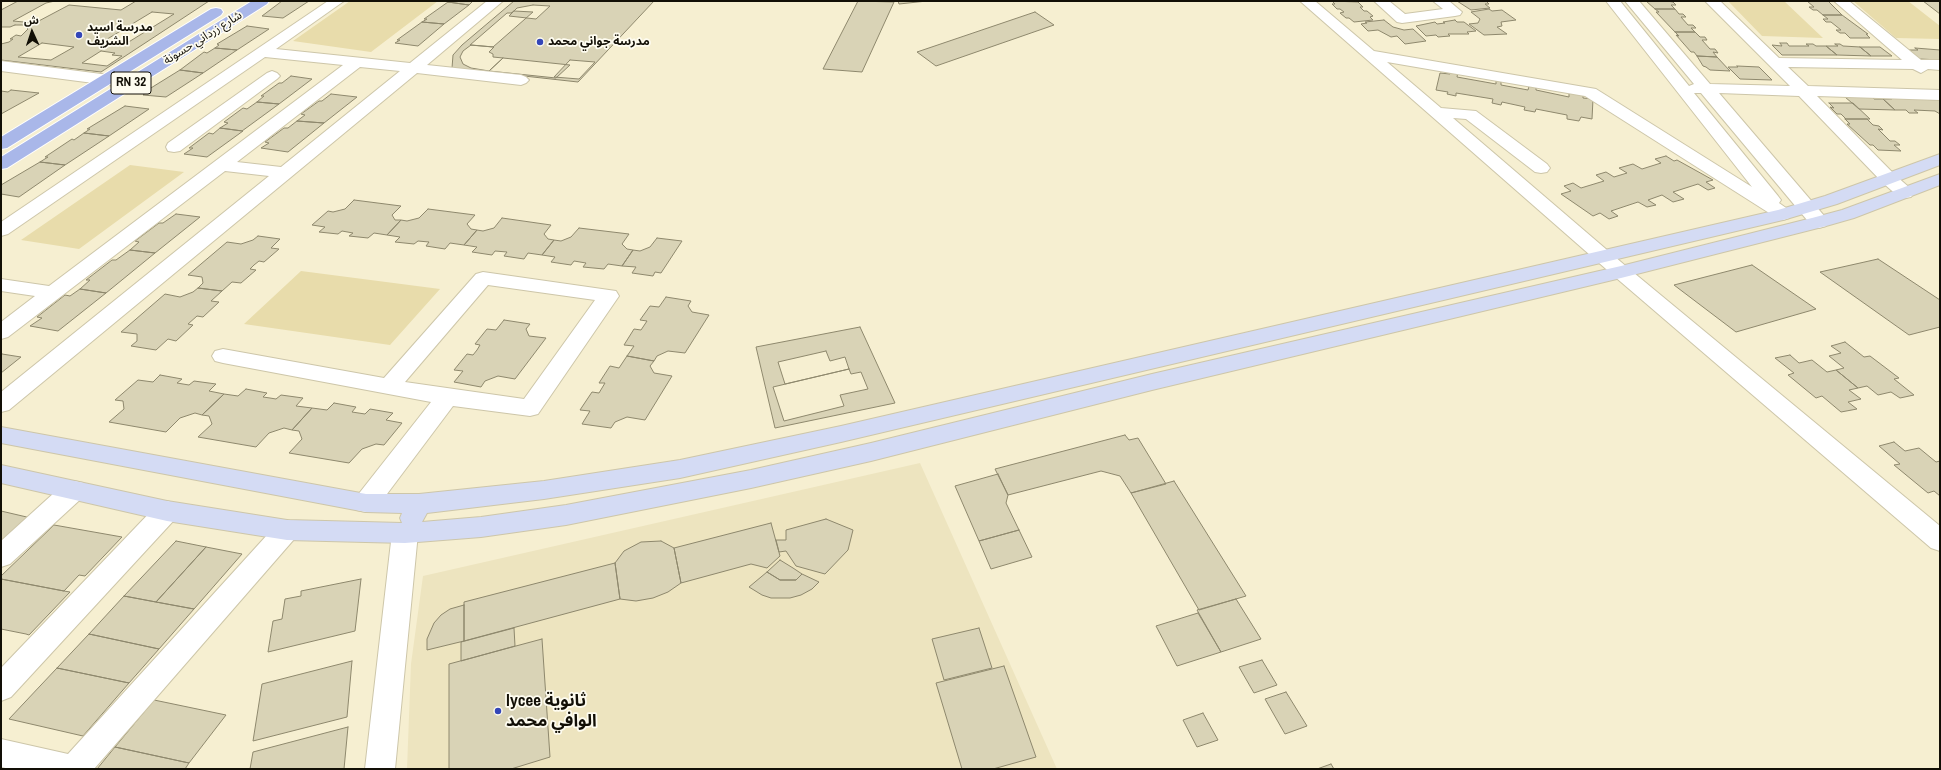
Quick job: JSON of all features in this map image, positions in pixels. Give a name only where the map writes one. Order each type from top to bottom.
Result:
[{"type":"main road","name":"شارع زرداني حسونة","points":[[1,164],[262,1]]},
{"type":"main road","name":"شارع زرداني حسونة","points":[[1,144],[228,5]]},
{"type":"street","points":[[1,230],[337,1]]},
{"type":"street","points":[[1,404],[496,1]]},
{"type":"street","points":[[1307,1],[1371,54],[1622,272],[1940,541]]},
{"type":"street","points":[[1381,1],[1402,19],[1455,12],[1440,1]]},
{"type":"street","points":[[1613,1],[1790,221]]},
{"type":"street","points":[[1632,1],[1704,88],[1813,215]]},
{"type":"street","points":[[1712,1],[1775,62],[1889,179],[1905,193]]},
{"type":"street","points":[[1841,1],[1940,84]]},
{"type":"street","points":[[262,52],[521,80]]},
{"type":"street","points":[[1371,54],[1590,92],[1790,221]]},
{"type":"street","points":[[1,332],[357,62]]},
{"type":"street","points":[[1775,62],[1940,65]]},
{"type":"street","points":[[1,66],[132,83]]},
{"type":"street","points":[[174,147],[272,76]]},
{"type":"street","points":[[1682,87],[1940,95]]},
{"type":"street","points":[[179,108],[220,113]]},
{"type":"street","points":[[1438,112],[1470,114],[1541,168]]},
{"type":"street","points":[[1813,215],[1889,179],[1940,159]]},
{"type":"street","points":[[221,165],[284,173]]},
{"type":"street","points":[[1,474],[167,511],[287,530],[405,534],[481,527],[539,519],[661,498],[871,452],[1152,382],[1622,272],[1790,221],[1905,193],[1940,179]]},
{"type":"street","points":[[1,435],[366,503],[418,504],[544,490],[680,469],[862,429],[1141,363],[1352,316],[1604,256],[1790,221]]},
{"type":"street","points":[[223,356],[447,396],[530,408],[610,296],[483,278],[390,385]]},
{"type":"street","points":[[1,284],[53,292]]},
{"type":"street","points":[[1352,316],[1366,333]]},
{"type":"street","points":[[1141,363],[1152,382]]},
{"type":"street","points":[[366,503],[447,396]]},
{"type":"street","points":[[862,429],[871,452]]},
{"type":"street","points":[[1,557],[74,490]]},
{"type":"street","points":[[539,519],[544,490]]},
{"type":"street","points":[[380,769],[405,534],[418,504]]},
{"type":"street","points":[[1,688],[167,511]]},
{"type":"street","points":[[1,753],[73,769],[287,530]]},
{"type":"shaded area","points":[[350,1],[438,1],[371,52],[293,41]]},
{"type":"shaded area","points":[[1728,1],[1784,1],[1823,38],[1762,36]]},
{"type":"shaded area","points":[[1853,1],[1908,1],[1940,26],[1940,39],[1896,38]]},
{"type":"shaded area","points":[[130,165],[184,172],[79,249],[21,240]]},
{"type":"shaded area","points":[[301,271],[440,289],[390,345],[244,324]]},
{"type":"shaded area","name":"lycee ثانوية الوافي محمد","points":[[920,463],[1057,769],[407,769],[411,664],[423,576]]},
{"type":"building","name":"مدرسة اسيد الشريف","points":[[18,1],[209,1],[101,72],[1,60],[1,10]]},
{"type":"building","points":[[55,1],[136,1],[121,10],[69,5],[35,23],[13,21],[46,3]]},
{"type":"building","points":[[282,1],[309,1],[283,18],[262,16]]},
{"type":"building","points":[[473,1],[469,5],[448,2]]},
{"type":"building","name":"مدرسة جواني محمد","points":[[514,1],[654,1],[578,82],[452,68],[453,55],[462,45]]},
{"type":"building","points":[[858,1],[894,2],[862,72],[823,69]]},
{"type":"building","points":[[898,1],[927,1],[899,4]]},
{"type":"building","points":[[1332,1],[1358,2],[1363,7],[1360,7],[1364,11],[1367,11],[1373,16],[1370,17],[1373,20],[1354,22],[1340,13],[1344,12],[1337,9],[1332,4],[1335,4]]},
{"type":"building","points":[[1457,1],[1486,1],[1489,4],[1485,4],[1490,8],[1471,10]]},
{"type":"building","points":[[1646,1],[1667,1],[1673,2],[1676,5],[1671,5],[1675,9],[1655,9]]},
{"type":"building","points":[[1807,1],[1828,1],[1842,15],[1823,15],[1817,10],[1813,10],[1809,7],[1814,7]]},
{"type":"building","points":[[1923,1],[1940,1],[1940,14]]},
{"type":"building","points":[[448,2],[469,5],[444,24],[422,22],[427,19],[424,19]]},
{"type":"building","points":[[533,5],[550,6],[536,19],[509,16],[517,8]]},
{"type":"building","points":[[1489,9],[1492,11],[1502,10],[1516,20],[1501,22],[1502,26],[1497,27],[1507,34],[1484,35],[1469,24],[1478,23],[1480,19],[1471,12]]},
{"type":"building","points":[[1655,9],[1675,9],[1679,14],[1683,14],[1686,17],[1681,17],[1688,25],[1693,25],[1696,28],[1691,28],[1695,32],[1675,32],[1656,12],[1659,12]]},
{"type":"building","points":[[514,11],[533,12],[493,47],[470,45],[507,13]]},
{"type":"building","points":[[152,12],[174,14],[127,43],[104,41]]},
{"type":"building","points":[[1035,12],[1054,25],[936,66],[917,52]]},
{"type":"building","points":[[1823,15],[1842,15],[1868,34],[1866,34],[1870,38],[1850,38],[1845,33],[1840,33],[1836,30],[1841,30],[1831,22],[1826,22],[1823,19],[1828,19]]},
{"type":"building","points":[[1384,20],[1393,27],[1404,30],[1413,29],[1426,41],[1405,44],[1397,36],[1391,37],[1378,30],[1368,31],[1361,24],[1367,23],[1365,22]]},
{"type":"building","points":[[1455,20],[1457,22],[1464,22],[1476,31],[1467,32],[1469,34],[1448,34],[1450,36],[1426,36],[1416,26],[1435,22],[1437,24],[1445,23],[1443,22]]},
{"type":"building","points":[[422,22],[444,24],[418,46],[395,43],[400,40],[397,40]]},
{"type":"building","points":[[15,25],[24,25],[28,29],[21,36],[16,35],[10,39],[13,39],[9,42],[1,44],[1,27],[10,27]]},
{"type":"building","points":[[247,26],[269,29],[237,50],[215,48],[219,45],[217,44]]},
{"type":"building","points":[[1675,32],[1695,32],[1700,37],[1705,37],[1707,40],[1702,40],[1710,49],[1715,49],[1718,53],[1713,52],[1717,57],[1697,56],[1694,52],[1691,52]]},
{"type":"building","points":[[42,43],[74,47],[51,60],[18,57]]},
{"type":"building","points":[[1780,43],[1787,43],[1789,46],[1809,46],[1806,44],[1813,44],[1816,46],[1826,46],[1837,55],[1782,55],[1772,45],[1782,46]]},
{"type":"building","points":[[1835,44],[1860,47],[1871,56],[1837,55],[1826,46],[1838,46]]},
{"type":"building","points":[[471,45],[494,47],[489,52],[493,54],[493,57],[503,58],[489,71],[471,68],[463,64],[460,57],[463,51]]},
{"type":"building","points":[[1860,47],[1880,47],[1892,56],[1871,56]]},
{"type":"building","points":[[215,48],[237,50],[203,73],[180,70],[204,52],[207,53]]},
{"type":"building","points":[[1915,48],[1940,50],[1940,60],[1919,59],[1907,50],[1918,50]]},
{"type":"building","points":[[101,51],[115,53],[112,55],[122,56],[107,66],[82,63]]},
{"type":"building","points":[[1697,56],[1717,57],[1730,71],[1710,70],[1703,66]]},
{"type":"building","points":[[503,58],[570,65],[556,78],[489,71]]},
{"type":"building","points":[[570,60],[595,62],[579,79],[554,77]]},
{"type":"building","points":[[1737,66],[1759,67],[1772,80],[1740,79],[1728,67],[1738,67]]},
{"type":"building","points":[[180,70],[203,73],[166,97],[143,95],[148,91],[146,91]]},
{"type":"building","points":[[1451,71],[1458,72],[1457,77],[1496,84],[1496,80],[1501,81],[1501,85],[1528,90],[1529,86],[1536,87],[1536,90],[1569,97],[1569,92],[1583,95],[1583,98],[1593,99],[1592,119],[1581,117],[1579,121],[1567,119],[1567,115],[1536,109],[1535,112],[1524,110],[1525,107],[1502,102],[1501,105],[1492,103],[1493,99],[1456,93],[1456,96],[1447,94],[1448,92],[1436,90],[1440,73],[1450,74]]},
{"type":"building","points":[[291,76],[312,79],[279,104],[257,102],[264,96],[261,96]]},
{"type":"building","points":[[11,90],[39,93],[1,114],[1,91],[8,92]]},
{"type":"building","points":[[331,94],[357,97],[324,123],[297,121],[305,115],[301,114]]},
{"type":"building","points":[[1845,97],[1872,97],[1874,99],[1883,99],[1895,110],[1859,109]]},
{"type":"building","points":[[1891,98],[1940,100],[1940,114],[1935,111],[1914,110],[1918,113],[1909,113],[1906,110],[1895,110],[1883,99],[1892,99]]},
{"type":"building","points":[[257,102],[279,104],[242,131],[220,128],[228,123],[224,122],[243,108],[247,109]]},
{"type":"building","points":[[1829,103],[1853,103],[1870,119],[1846,119],[1841,114],[1837,114],[1830,107],[1834,108]]},
{"type":"building","points":[[125,106],[149,109],[109,136],[84,133],[90,129],[87,129]]},
{"type":"building","points":[[1845,119],[1867,119],[1873,125],[1879,126],[1883,130],[1878,129],[1890,141],[1895,141],[1900,145],[1894,145],[1901,151],[1878,150],[1873,145],[1870,145],[1847,124],[1850,124]]},
{"type":"building","points":[[297,121],[324,123],[288,152],[261,148],[269,143],[265,142],[284,128],[288,128]]},
{"type":"building","points":[[220,128],[243,131],[207,157],[184,154],[193,148],[189,148],[209,133],[213,134]]},
{"type":"building","points":[[84,133],[109,136],[65,165],[40,162],[72,139],[74,140]]},
{"type":"building","points":[[1666,156],[1674,161],[1677,160],[1713,180],[1706,182],[1715,188],[1708,190],[1698,184],[1673,192],[1684,199],[1673,202],[1662,195],[1648,200],[1656,205],[1647,207],[1638,202],[1611,211],[1618,216],[1609,219],[1600,213],[1593,216],[1561,194],[1571,191],[1564,186],[1573,183],[1581,188],[1604,181],[1596,175],[1606,172],[1614,177],[1627,173],[1619,168],[1633,164],[1642,169],[1661,163],[1655,159]]},
{"type":"building","points":[[40,162],[65,165],[19,197],[1,194],[1,185]]},
{"type":"building","points":[[354,200],[401,206],[392,215],[395,220],[401,220],[387,235],[374,233],[368,238],[349,236],[353,233],[342,231],[338,234],[319,232],[325,227],[312,225],[328,211],[333,212],[345,209]]},
{"type":"building","points":[[428,209],[475,215],[467,224],[471,229],[477,230],[464,245],[450,243],[445,249],[426,246],[429,242],[418,241],[414,244],[395,242],[400,237],[387,235],[401,220],[407,221],[419,218]]},
{"type":"building","points":[[176,214],[200,217],[155,253],[130,250],[139,242],[135,241],[159,223],[163,223]]},
{"type":"building","points":[[502,218],[551,225],[544,234],[548,239],[554,240],[542,255],[528,253],[524,259],[504,256],[507,252],[495,251],[492,255],[472,252],[477,247],[464,245],[477,230],[483,231],[494,228]]},
{"type":"building","points":[[579,228],[629,234],[622,244],[627,249],[633,250],[622,266],[608,264],[604,269],[583,267],[586,263],[574,261],[571,265],[551,262],[555,257],[542,255],[554,240],[561,241],[571,237]]},
{"type":"building","points":[[258,236],[280,239],[271,248],[279,249],[264,262],[259,261],[254,265],[250,269],[256,270],[241,283],[232,282],[222,291],[198,288],[203,283],[202,277],[188,275],[227,242],[241,244],[253,240]]},
{"type":"building","points":[[657,238],[682,241],[661,273],[655,272],[653,276],[632,273],[636,267],[622,266],[633,250],[640,251],[650,247]]},
{"type":"building","points":[[130,250],[155,253],[106,293],[80,289],[90,280],[86,280],[112,260],[116,260]]},
{"type":"building","points":[[1878,259],[1940,300],[1940,327],[1909,335],[1820,272]]},
{"type":"building","points":[[1752,265],[1816,309],[1736,332],[1674,285]]},
{"type":"building","points":[[198,288],[222,291],[211,301],[219,302],[203,317],[197,316],[188,324],[193,325],[176,341],[168,339],[156,350],[131,346],[137,341],[137,334],[121,332],[165,294],[180,297],[193,292]]},
{"type":"building","points":[[80,289],[106,293],[58,331],[30,326],[42,318],[37,317],[65,295],[70,296]]},
{"type":"building","points":[[666,297],[691,301],[688,306],[692,312],[709,315],[685,353],[668,351],[657,356],[654,361],[627,356],[634,346],[624,345],[634,329],[641,330],[647,321],[640,320],[650,306],[659,307]]},
{"type":"building","points":[[504,320],[530,324],[526,329],[529,336],[546,338],[515,379],[498,376],[485,381],[481,387],[454,382],[463,371],[454,370],[467,354],[473,355],[480,345],[475,344],[487,329],[496,330]]},
{"type":"building","points":[[860,327],[895,403],[775,428],[756,347]]},
{"type":"building","points":[[1845,342],[1864,357],[1870,356],[1899,378],[1894,379],[1914,395],[1900,398],[1891,392],[1878,395],[1867,386],[1858,388],[1836,370],[1844,368],[1829,356],[1841,353],[1831,346]]},
{"type":"building","points":[[826,351],[830,361],[845,357],[849,369],[785,384],[778,362]]},
{"type":"building","points":[[2,354],[21,357],[1,373]]},
{"type":"building","points":[[1790,355],[1799,363],[1812,360],[1827,372],[1836,370],[1858,388],[1849,390],[1861,399],[1848,402],[1857,409],[1841,412],[1822,396],[1816,398],[1788,375],[1794,373],[1775,358]]},
{"type":"building","points":[[627,356],[654,361],[650,366],[654,373],[672,376],[645,420],[627,417],[615,422],[611,428],[582,424],[590,411],[580,410],[592,392],[599,393],[605,383],[599,383],[610,366],[619,368]]},
{"type":"building","points":[[849,369],[851,374],[861,372],[868,389],[840,395],[844,406],[784,421],[773,387]]},
{"type":"building","points":[[160,375],[182,379],[177,383],[189,385],[194,381],[216,384],[209,391],[224,394],[202,415],[195,413],[180,418],[166,432],[109,422],[124,409],[123,401],[115,400],[138,380],[153,382]]},
{"type":"building","points":[[246,389],[267,393],[263,397],[276,399],[281,395],[303,398],[296,406],[312,408],[292,430],[284,428],[269,433],[256,447],[198,437],[212,424],[209,416],[202,415],[224,394],[238,396]]},
{"type":"building","points":[[334,403],[356,407],[352,412],[365,414],[370,409],[393,413],[386,420],[402,423],[384,445],[376,444],[362,449],[349,463],[289,453],[302,439],[299,431],[292,430],[312,408],[327,410]]},
{"type":"building","points":[[1125,435],[1129,440],[1138,438],[1166,484],[1131,493],[1120,476],[1101,471],[1008,495],[995,469]]},
{"type":"building","points":[[1894,442],[1905,451],[1919,448],[1936,462],[1940,461],[1940,496],[1934,491],[1928,493],[1894,465],[1900,464],[1879,446]]},
{"type":"building","points":[[998,474],[1008,495],[1006,503],[1019,530],[979,541],[955,486]]},
{"type":"building","points":[[1174,481],[1246,596],[1199,610],[1131,493]]},
{"type":"building","points":[[1,511],[31,518],[1,545]]},
{"type":"building","points":[[826,519],[853,530],[848,550],[825,574],[796,566],[786,551],[779,552],[776,540],[786,540],[786,530]]},
{"type":"building","points":[[771,523],[780,556],[767,568],[751,564],[681,583],[674,548]]},
{"type":"building","points":[[54,525],[122,537],[85,576],[79,575],[64,591],[1,579],[1,576]]},
{"type":"building","points":[[1019,530],[1032,557],[991,569],[979,541]]},
{"type":"building","points":[[176,541],[206,547],[156,602],[124,596]]},
{"type":"building","points":[[661,541],[674,548],[681,583],[668,592],[653,598],[636,601],[620,599],[615,563],[624,551],[641,542]]},
{"type":"building","points":[[206,547],[242,554],[194,609],[156,602]]},
{"type":"building","points":[[780,560],[802,574],[796,580],[780,580],[767,572]]},
{"type":"building","points":[[615,563],[620,599],[464,641],[464,602]]},
{"type":"building","points":[[767,572],[780,580],[796,580],[802,574],[819,582],[812,589],[801,595],[790,598],[771,598],[762,595],[749,587]]},
{"type":"building","points":[[1,579],[70,592],[29,635],[1,629]]},
{"type":"building","points":[[361,579],[355,631],[268,652],[273,621],[282,619],[285,599],[301,596],[301,591]]},
{"type":"building","points":[[124,596],[194,609],[159,649],[89,634]]},
{"type":"building","points":[[1236,599],[1261,639],[1221,652],[1197,610]]},
{"type":"building","points":[[464,605],[464,641],[427,650],[427,639],[434,623],[441,615],[450,609]]},
{"type":"building","points":[[1198,613],[1221,652],[1177,666],[1156,626]]},
{"type":"building","name":"lycee ثانوية الوافي محمد","points":[[514,628],[515,646],[461,661],[461,642]]},
{"type":"building","points":[[979,628],[992,668],[944,680],[932,639]]},
{"type":"building","points":[[89,634],[159,649],[129,683],[57,668]]},
{"type":"building","name":"lycee ثانوية الوافي محمد","points":[[542,639],[550,757],[511,769],[449,769],[449,664]]},
{"type":"building","points":[[1262,660],[1277,685],[1254,693],[1239,667]]},
{"type":"building","points":[[352,661],[347,717],[253,741],[262,684]]},
{"type":"building","points":[[1004,666],[1036,757],[993,769],[962,769],[936,683]]},
{"type":"building","points":[[57,668],[129,683],[83,736],[9,719]]},
{"type":"building","points":[[1286,692],[1307,726],[1285,734],[1265,699]]},
{"type":"building","points":[[154,700],[226,715],[189,763],[115,747]]},
{"type":"building","points":[[1203,713],[1218,740],[1197,747],[1183,720]]},
{"type":"building","points":[[348,727],[344,769],[250,769],[253,752]]},
{"type":"building","points":[[115,747],[189,763],[185,769],[97,769]]},
{"type":"building","points":[[1331,764],[1334,769],[1317,769]]},
{"type":"place","name":"مدرسة اسيد الشريف","points":[[79,35]]},
{"type":"place","name":"مدرسة جواني محمد","points":[[540,42]]},
{"type":"place","name":"lycee ثانوية الوافي محمد","points":[[498,711]]}]
